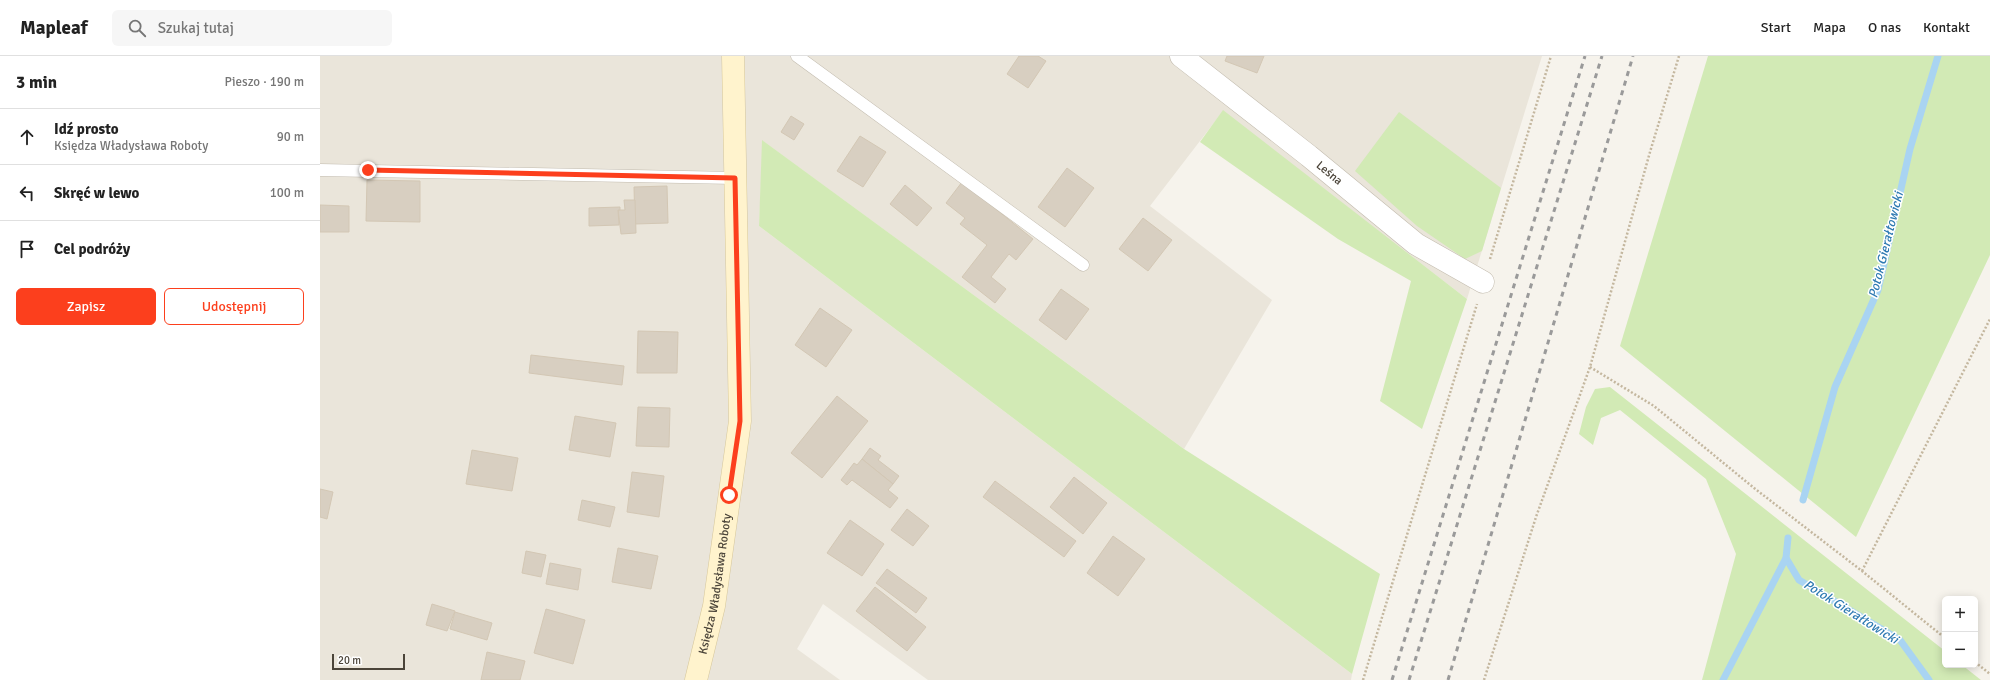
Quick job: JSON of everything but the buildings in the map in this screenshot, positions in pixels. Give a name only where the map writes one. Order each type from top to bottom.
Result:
[{"type":"main road","name":"Księdza Władysława Roboty","points":[[696,680],[714,606],[740,421],[733,56]]},
{"type":"street","name":"Leśna","points":[[1181,56],[1308,156],[1416,244],[1483,282]]},
{"type":"lane","points":[[797,56],[1083,265]]},
{"type":"lane","points":[[320,170],[735,178]]},
{"type":"path","points":[[1363,680],[1551,56]]},
{"type":"path","points":[[1484,680],[1536,517],[1590,367],[1650,152],[1679,56]]},
{"type":"path","points":[[1862,571],[1990,319]]},
{"type":"path","points":[[1590,367],[1654,406],[1754,488],[1862,571],[1942,636]]},
{"type":"path","points":[[1978,664],[1990,674]]},
{"type":"shaded area","points":[[320,56],[1542,56],[1467,299],[1223,111],[1150,206],[1272,300],[1184,449],[763,141],[759,226],[1352,674],[1351,680],[928,680],[823,604],[797,649],[840,680],[320,680]]},
{"type":"green space","points":[[1708,56],[1990,56],[1990,255],[1856,537],[1620,346]]},
{"type":"green space","points":[[1223,110],[1467,299],[1422,429],[1380,401],[1411,281],[1338,239],[1200,142]]},
{"type":"green space","points":[[1399,112],[1501,188],[1482,251],[1465,259],[1417,226],[1355,171]]},
{"type":"green space","points":[[762,140],[1184,449],[1380,574],[1352,674],[759,226]]},
{"type":"green space","points":[[1610,387],[1942,649],[1942,668],[1966,668],[1981,680],[1702,680],[1736,554],[1706,479],[1620,410],[1601,418],[1593,445],[1579,434],[1586,407],[1595,389]]},
{"type":"waterway","name":"Potok Gierałtowicki","points":[[1803,500],[1835,387],[1878,290],[1910,149],[1938,56]]},
{"type":"waterway","name":"Potok Gierałtowicki","points":[[1788,538],[1786,558],[1799,580],[1900,640],[1929,680]]},
{"type":"waterway","points":[[1723,680],[1786,558]]},
{"type":"railway","points":[[1392,680],[1585,56]]},
{"type":"railway","points":[[1409,680],[1602,56]]},
{"type":"railway","points":[[1448,680],[1633,56]]},
{"type":"route","points":[[368,170],[735,178],[740,421],[729,495]]}]
